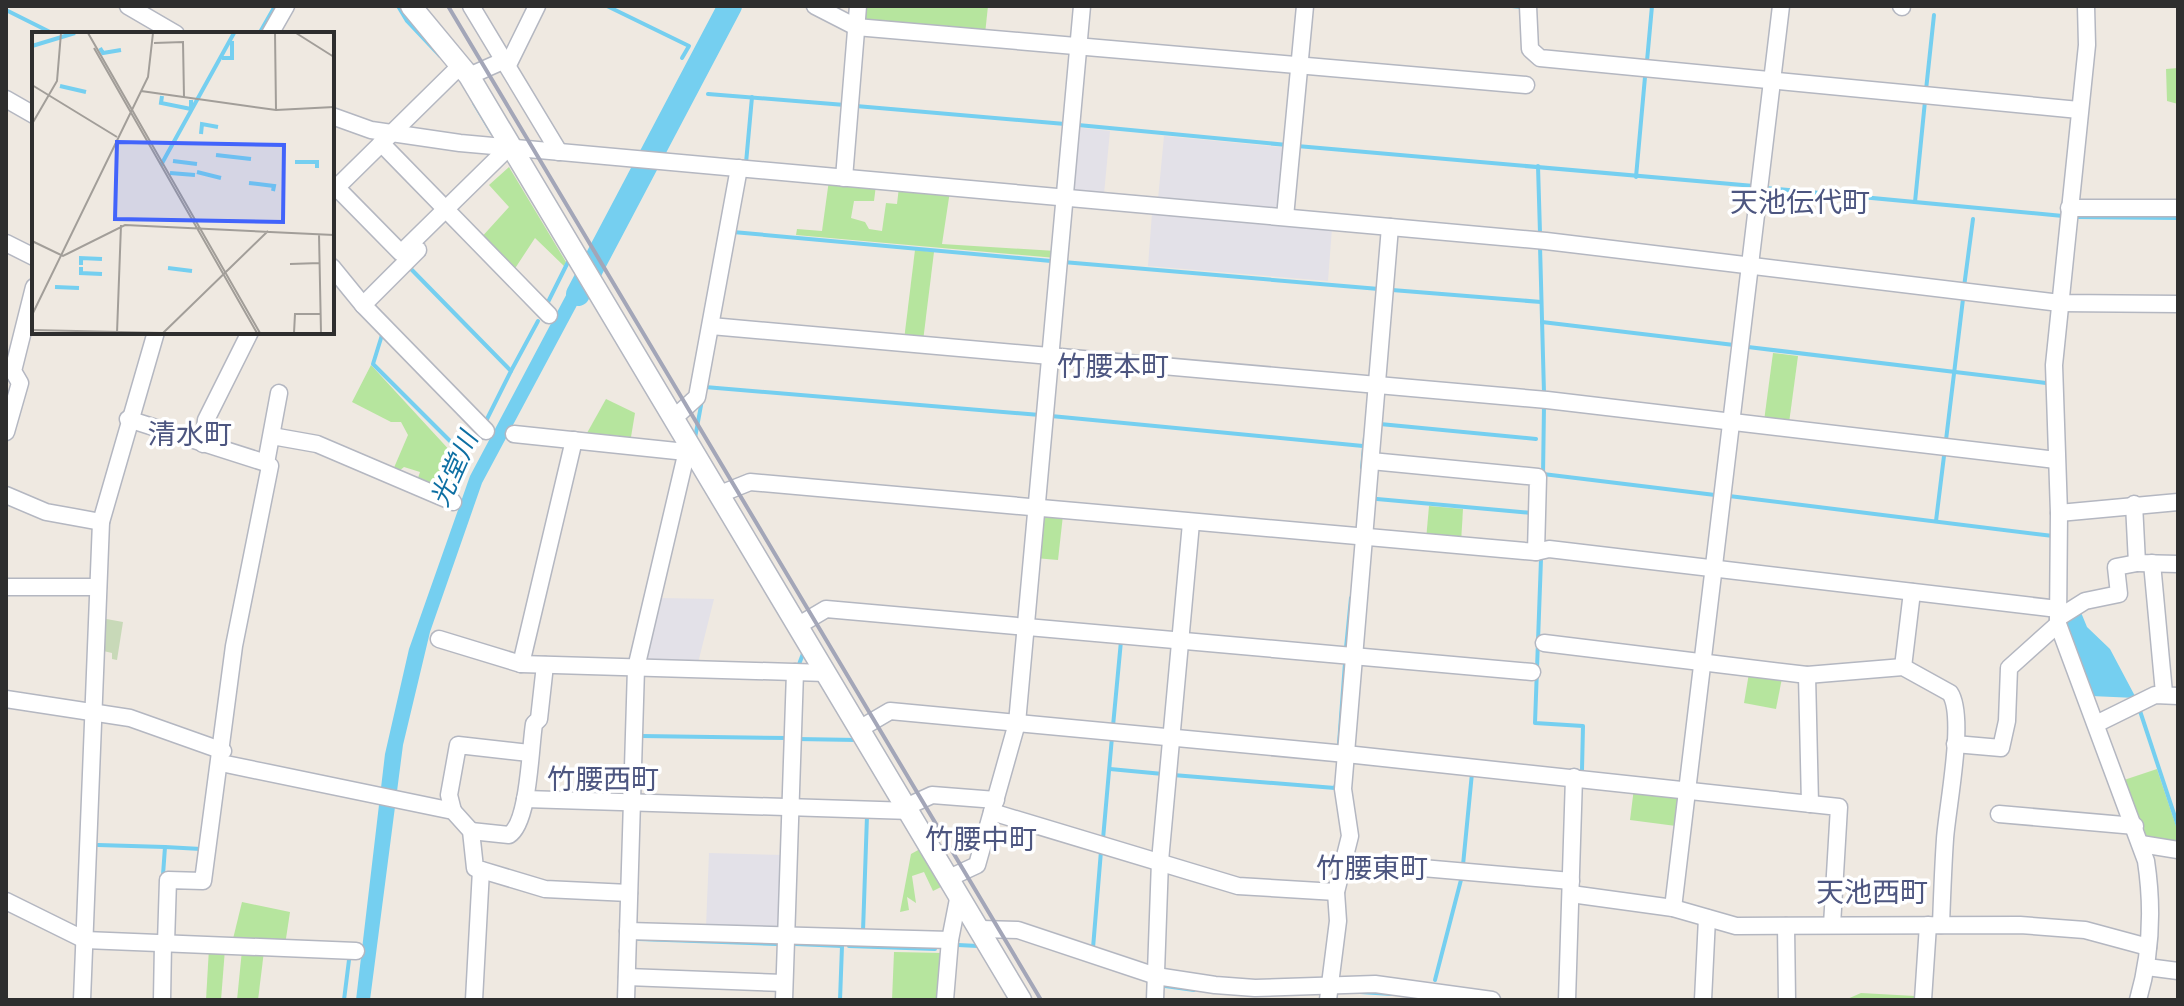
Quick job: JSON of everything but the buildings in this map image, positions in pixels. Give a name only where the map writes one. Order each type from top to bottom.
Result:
[{"type":"street","points":[[128,6],[173,32]]},
{"type":"street","points":[[271,32],[286,6]]},
{"type":"street","points":[[411,6],[465,71],[581,261],[688,447],[720,494],[910,809],[1021,1000]]},
{"type":"street","points":[[471,6],[559,152]]},
{"type":"street","points":[[449,212],[401,253],[334,189],[386,138],[465,71],[507,62],[537,6]]},
{"type":"street","points":[[815,6],[856,27],[1526,85]]},
{"type":"street","points":[[844,178],[858,6]]},
{"type":"street","points":[[945,1000],[954,886],[977,865],[1017,723],[1082,6]]},
{"type":"street","points":[[1285,217],[1305,6]]},
{"type":"street","points":[[1528,6],[1530,49],[1540,58],[2079,110]]},
{"type":"street","points":[[1673,908],[1781,6]]},
{"type":"street","points":[[2086,6],[2087,45],[2054,365],[2059,513],[2058,617],[2141,844],[2150,889],[2147,967],[2138,1000]]},
{"type":"street","points":[[6,99],[32,114]]},
{"type":"street","points":[[334,117],[386,138],[1546,241],[2060,303],[2178,304]]},
{"type":"street","points":[[386,138],[449,212],[549,315]]},
{"type":"street","points":[[363,305],[449,212],[512,150]]},
{"type":"street","points":[[674,418],[697,397],[739,168]]},
{"type":"street","points":[[2069,208],[2178,208]]},
{"type":"street","points":[[1328,992],[1338,921],[1336,892],[1350,836],[1343,789],[1390,227]]},
{"type":"street","points":[[6,243],[32,256]]},
{"type":"street","points":[[334,269],[363,305],[486,431]]},
{"type":"street","points":[[6,432],[20,383],[13,371],[32,294]]},
{"type":"street","points":[[711,326],[1547,400],[2056,460]]},
{"type":"street","points":[[82,1000],[101,522],[128,419],[155,334]]},
{"type":"street","points":[[203,444],[206,420],[249,334]]},
{"type":"street","points":[[266,463],[279,393]]},
{"type":"street","points":[[128,419],[270,466],[267,495],[234,646],[222,757],[203,881],[168,880],[162,1000]]},
{"type":"street","points":[[514,434],[688,447]]},
{"type":"street","points":[[272,436],[317,444],[453,502]]},
{"type":"street","points":[[521,664],[574,440]]},
{"type":"street","points":[[626,1000],[636,668],[688,447]]},
{"type":"street","points":[[1371,461],[1538,477],[1536,552]]},
{"type":"street","points":[[720,494],[750,482],[1365,538],[1536,552],[1549,549],[1912,592],[2058,617]]},
{"type":"street","points":[[6,495],[46,512],[101,522]]},
{"type":"street","points":[[2059,513],[2178,502]]},
{"type":"street","points":[[2096,724],[2171,695],[2134,504]]},
{"type":"street","points":[[1155,1000],[1160,861],[1191,523]]},
{"type":"street","points":[[1955,744],[2001,748],[2007,721],[2009,668],[2058,617],[2085,601],[2119,594],[2116,567],[2144,563],[2178,564]]},
{"type":"street","points":[[6,587],[98,587]]},
{"type":"street","points":[[1903,667],[1912,592]]},
{"type":"street","points":[[799,625],[826,609],[1532,672]]},
{"type":"street","points":[[439,639],[521,664],[826,673]]},
{"type":"street","points":[[1544,643],[1807,675],[1903,667],[1950,693],[1954,699],[1955,744],[1935,925],[1923,1000]]},
{"type":"street","points":[[471,831],[509,835],[518,828],[525,799],[534,724],[539,719],[545,665]]},
{"type":"street","points":[[784,1000],[795,672]]},
{"type":"street","points":[[1807,675],[1810,804]]},
{"type":"street","points":[[6,699],[130,718],[222,757],[377,796],[453,811]]},
{"type":"street","points":[[861,728],[890,711],[1574,777],[1839,807],[1832,925]]},
{"type":"street","points":[[529,753],[458,745],[449,795],[453,811],[471,831],[475,868],[545,889],[629,893]]},
{"type":"street","points":[[1567,1000],[1574,777]]},
{"type":"street","points":[[525,799],[790,809],[910,809],[932,795],[994,806],[1238,886],[1336,892]]},
{"type":"street","points":[[1999,814],[2135,826]]},
{"type":"street","points":[[2141,844],[2178,850]]},
{"type":"street","points":[[1342,861],[1571,887],[1673,908],[1736,926],[2020,925],[2085,930],[2148,947]]},
{"type":"street","points":[[474,1000],[481,870]]},
{"type":"street","points":[[6,901],[85,940],[356,951]]},
{"type":"street","points":[[1703,1000],[1707,918]]},
{"type":"street","points":[[1786,926],[1787,1000]]},
{"type":"street","points":[[980,929],[1018,930],[1156,976],[1255,988],[1328,992],[1375,984],[1492,1000]]},
{"type":"street","points":[[628,931],[950,940]]},
{"type":"street","points":[[2147,967],[2178,971]]},
{"type":"street","points":[[627,977],[784,983]]},
{"type":"shaded area","points":[[1074,127],[1110,131],[1104,194],[1068,191]]},
{"type":"shaded area","points":[[1164,136],[1289,148],[1283,211],[1158,199]]},
{"type":"shaded area","points":[[1152,213],[1332,228],[1328,281],[1148,266]]},
{"type":"shaded area","points":[[661,598],[714,599],[698,663],[646,660]]},
{"type":"shaded area","points":[[709,853],[785,855],[779,929],[706,927]]},
{"type":"green space","points":[[862,6],[988,6],[985,34],[863,23]]},
{"type":"green space","points":[[2178,68],[2178,104],[2167,101],[2166,69]]},
{"type":"green space","points":[[509,167],[566,262],[564,266],[535,238],[512,273],[479,240],[509,207],[489,185]]},
{"type":"green space","points":[[829,180],[876,185],[874,201],[854,201],[851,218],[865,222],[869,229],[882,231],[886,203],[897,204],[899,187],[950,191],[942,244],[1056,251],[1056,258],[796,235],[797,229],[822,231]]},
{"type":"green space","points":[[915,250],[934,252],[923,341],[904,340]]},
{"type":"green space","points":[[1773,353],[1798,356],[1789,423],[1764,421]]},
{"type":"green space","points":[[371,365],[453,454],[461,471],[453,492],[446,495],[417,481],[420,472],[404,467],[399,471],[393,470],[408,435],[401,422],[391,422],[352,402]]},
{"type":"green space","points":[[606,399],[635,413],[631,437],[587,433]]},
{"type":"green space","points":[[1429,506],[1463,509],[1461,543],[1426,540]]},
{"type":"green space","points":[[1063,515],[1058,560],[1035,558],[1039,516]]},
{"type":"green space","points":[[101,618],[123,622],[117,660],[112,659],[112,653],[99,650]]},
{"type":"green space","points":[[1749,673],[1782,678],[1776,709],[1744,703]]},
{"type":"green space","points":[[2157,769],[2178,832],[2178,845],[2147,841],[2124,780]]},
{"type":"green space","points":[[1634,788],[1674,793],[1680,800],[1676,826],[1630,820]]},
{"type":"green space","points":[[920,849],[943,886],[933,891],[924,872],[912,876],[916,903],[907,897],[909,910],[900,912],[911,854]]},
{"type":"green space","points":[[242,902],[290,912],[285,945],[232,943]]},
{"type":"green space","points":[[209,948],[225,949],[221,1000],[206,1000]]},
{"type":"green space","points":[[242,950],[264,951],[258,1000],[237,1000]]},
{"type":"green space","points":[[894,952],[943,953],[939,1000],[892,1000]]},
{"type":"green space","points":[[1861,993],[1915,996],[1919,1000],[1845,1000]]},
{"type":"water","points":[[581,267],[590,281],[482,483],[430,632],[403,745],[370,1000],[356,1000],[385,754],[409,649],[470,476]]},
{"type":"water","points":[[2080,610],[2087,627],[2110,649],[2136,698],[2091,696],[2067,632],[2067,619]]},
{"type":"waterway","points":[[260,32],[275,6]]},
{"type":"waterway","points":[[398,6],[407,21],[440,56]]},
{"type":"waterway","points":[[607,6],[689,46],[682,58]]},
{"type":"waterway","name":"光堂川","points":[[578,294],[730,6]]},
{"type":"waterway","points":[[1512,6],[1523,7]]},
{"type":"waterway","points":[[1647,61],[1652,6]]},
{"type":"waterway","points":[[6,10],[50,32]]},
{"type":"waterway","points":[[1926,90],[1934,15]]},
{"type":"waterway","points":[[692,63],[697,66]]},
{"type":"waterway","points":[[1636,177],[1645,77]]},
{"type":"waterway","name":"光堂川","points":[[685,88],[692,93]]},
{"type":"waterway","points":[[708,94],[845,105]]},
{"type":"waterway","points":[[746,163],[752,97]]},
{"type":"waterway","points":[[1915,202],[1925,101]]},
{"type":"waterway","points":[[474,103],[492,133]]},
{"type":"waterway","points":[[856,106],[1065,124]]},
{"type":"waterway","points":[[1078,125],[1287,145]]},
{"type":"waterway","points":[[1297,146],[1754,186]]},
{"type":"waterway","points":[[1538,166],[1540,233]]},
{"type":"waterway","points":[[1766,188],[2063,216]]},
{"type":"waterway","points":[[2075,217],[2178,218]]},
{"type":"waterway","points":[[1964,287],[1973,219]]},
{"type":"waterway","points":[[733,232],[1051,261]]},
{"type":"waterway","points":[[1540,246],[1544,393]]},
{"type":"waterway","points":[[547,304],[569,260]]},
{"type":"waterway","points":[[1063,262],[1379,289]]},
{"type":"waterway","points":[[411,269],[511,371],[486,421]]},
{"type":"waterway","points":[[1392,290],[1541,302]]},
{"type":"waterway","points":[[1946,440],[1963,299]]},
{"type":"waterway","points":[[511,371],[538,321]]},
{"type":"waterway","points":[[1542,322],[1734,345]]},
{"type":"waterway","points":[[382,335],[373,364],[465,456]]},
{"type":"waterway","points":[[1748,347],[2046,383]]},
{"type":"waterway","points":[[705,387],[1040,415]]},
{"type":"waterway","points":[[695,438],[702,400]]},
{"type":"waterway","points":[[1543,476],[1544,406]]},
{"type":"waterway","points":[[1051,416],[1363,446]]},
{"type":"waterway","points":[[1380,424],[1536,439]]},
{"type":"waterway","points":[[1362,468],[1365,437]]},
{"type":"waterway","points":[[1936,521],[1944,456]]},
{"type":"waterway","points":[[1543,474],[1715,495]]},
{"type":"waterway","points":[[1729,496],[2053,536],[2053,539]]},
{"type":"waterway","points":[[1377,499],[1532,513]]},
{"type":"waterway","points":[[1541,559],[1535,723],[1583,726],[1582,770]]},
{"type":"waterway","points":[[1346,648],[1351,598]]},
{"type":"waterway","points":[[1113,726],[1121,641]]},
{"type":"waterway","points":[[798,667],[804,651]]},
{"type":"waterway","points":[[1339,744],[1345,663]]},
{"type":"waterway","points":[[2140,711],[2178,826]]},
{"type":"waterway","points":[[641,736],[788,738]]},
{"type":"waterway","points":[[1103,839],[1112,737]]},
{"type":"waterway","points":[[797,739],[857,740]]},
{"type":"waterway","points":[[1110,769],[1163,774]]},
{"type":"waterway","points":[[1463,865],[1472,773]]},
{"type":"waterway","points":[[1173,775],[1335,788],[1336,784]]},
{"type":"waterway","points":[[863,931],[867,816]]},
{"type":"waterway","points":[[98,845],[165,847],[163,875]]},
{"type":"waterway","points":[[165,847],[201,849]]},
{"type":"waterway","points":[[1093,948],[1101,851]]},
{"type":"waterway","points":[[1435,980],[1462,876]]},
{"type":"waterway","points":[[639,939],[777,944]]},
{"type":"waterway","points":[[796,944],[842,946]]},
{"type":"waterway","points":[[958,945],[978,946]]},
{"type":"waterway","points":[[840,1000],[842,946]]},
{"type":"waterway","points":[[849,946],[935,949]]},
{"type":"waterway","points":[[344,1000],[349,960]]},
{"type":"waterway","points":[[1165,986],[1194,990]]},
{"type":"waterway","points":[[1360,992],[1391,994]]},
{"type":"railway","points":[[448,6],[1041,1000]]},
{"type":"district","name":"天池伝代町","points":[[1800,202]]},
{"type":"district","name":"竹腰本町","points":[[1113,366]]},
{"type":"district","name":"清水町","points":[[190,434]]},
{"type":"district","name":"竹腰西町","points":[[603,779]]},
{"type":"district","name":"竹腰中町","points":[[981,839]]},
{"type":"district","name":"竹腰東町","points":[[1372,868]]},
{"type":"district","name":"天池西町","points":[[1872,892]]}]
